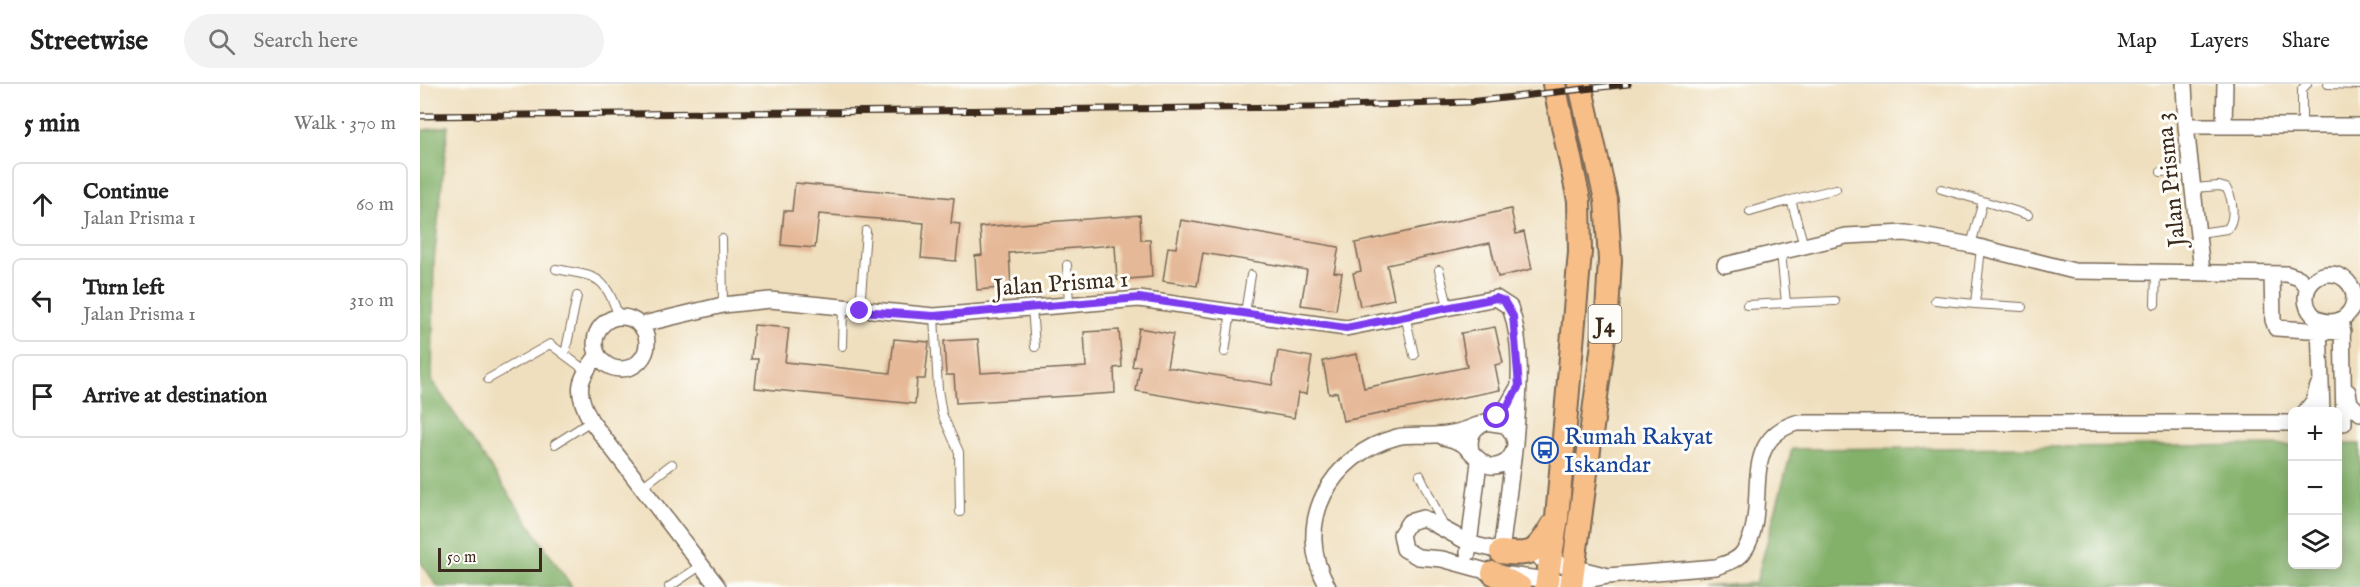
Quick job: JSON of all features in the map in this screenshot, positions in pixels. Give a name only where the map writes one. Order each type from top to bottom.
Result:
[{"type":"main road","name":"J4","points":[[1547,576],[1557,518],[1580,252],[1579,200],[1554,84]]},
{"type":"main road","name":"J4","points":[[1572,578],[1607,313],[1610,260],[1606,200],[1580,84]]},
{"type":"main road","points":[[1502,552],[1525,555],[1533,552],[1557,518]]},
{"type":"main road","points":[[1493,573],[1520,587]]},
{"type":"street","name":"Jalan Prisma 3","points":[[2184,84],[2186,126],[2202,271]]},
{"type":"street","points":[[2224,126],[2225,84]]},
{"type":"street","points":[[2186,126],[2360,126]]},
{"type":"street","points":[[1725,265],[1846,236],[1906,234],[1976,247],[2074,271],[2202,271],[2287,274],[2299,278],[2308,288]]},
{"type":"street","points":[[2272,274],[2273,320],[2276,328],[2342,326]]},
{"type":"street","points":[[2322,407],[2319,326],[2308,309],[2306,295],[2313,281],[2327,274],[2342,277],[2356,287],[2352,309],[2342,326],[2344,378],[2342,408]]},
{"type":"street","name":"Jalan Prisma 1","points":[[639,325],[723,305],[770,300],[860,311],[934,316],[1139,298],[1346,328],[1496,298],[1510,308],[1516,327],[1519,386],[1515,446],[1502,552]]},
{"type":"street","points":[[619,317],[639,325],[647,345],[642,358],[636,363],[615,368],[598,355],[595,341],[600,327],[619,317]]},
{"type":"street","points":[[598,355],[585,370],[579,391],[583,406],[591,421],[643,486],[718,587]]},
{"type":"street","points":[[2308,407],[2313,402],[2321,377]]},
{"type":"street","points":[[2344,378],[2350,403],[2360,413]]},
{"type":"street","points":[[1466,565],[1471,544],[1475,456],[1470,437],[1485,423],[1505,410],[1519,386]]},
{"type":"street","points":[[1328,587],[1322,577],[1314,541],[1316,515],[1326,489],[1338,471],[1355,455],[1376,443],[1400,436],[1437,435],[1485,423],[1505,424],[1510,429],[1515,446],[1506,461],[1500,465],[1486,465],[1455,440],[1437,435]]},
{"type":"street","points":[[1547,576],[1502,552],[1471,544],[1428,519],[1415,518],[1404,527],[1401,541],[1411,555],[1466,565],[1493,573],[1572,578],[1716,567],[1733,561],[1744,552],[1751,534],[1762,450],[1771,436],[1782,427],[1796,423],[2285,423]]},
{"type":"street","points":[[2342,423],[2360,423]]},
{"type":"lane","points":[[2302,126],[2302,89],[2307,84]]},
{"type":"lane","points":[[2328,84],[2360,85]]},
{"type":"lane","points":[[2161,172],[2192,170]]},
{"type":"lane","points":[[2194,188],[2218,186],[2226,188],[2230,195],[2233,219],[2227,229],[2199,233]]},
{"type":"lane","points":[[1750,212],[1836,189]]},
{"type":"lane","points":[[1941,189],[2028,215]]},
{"type":"lane","points":[[1791,200],[1804,246]]},
{"type":"lane","points":[[1975,304],[1976,247],[1983,201]]},
{"type":"lane","points":[[860,311],[866,231]]},
{"type":"lane","points":[[722,239],[723,305]]},
{"type":"lane","points":[[1781,252],[1786,303]]},
{"type":"lane","points":[[1067,265],[1069,304]]},
{"type":"lane","points":[[556,269],[596,277],[607,288],[619,317]]},
{"type":"lane","points":[[1439,270],[1448,306]]},
{"type":"lane","points":[[2155,304],[2156,271]]},
{"type":"lane","points":[[1225,352],[1251,275]]},
{"type":"lane","points":[[566,354],[577,296]]},
{"type":"lane","points":[[1935,300],[2022,307]]},
{"type":"lane","points":[[1747,305],[1835,301]]},
{"type":"lane","points":[[1032,307],[1035,347]]},
{"type":"lane","points":[[842,346],[843,309]]},
{"type":"lane","points":[[1405,315],[1414,355]]},
{"type":"lane","points":[[934,316],[938,390],[942,414],[959,452],[960,512]]},
{"type":"lane","points":[[488,378],[550,344],[585,370]]},
{"type":"lane","points":[[555,444],[591,421]]},
{"type":"lane","points":[[643,486],[672,464]]},
{"type":"lane","points":[[1420,474],[1445,529]]},
{"type":"lane","points":[[669,587],[702,566]]},
{"type":"green space","points":[[448,126],[434,261],[432,381],[572,587],[438,587],[420,561],[420,131]]},
{"type":"green space","points":[[2342,444],[2360,444],[2360,587],[1703,587],[1756,583],[1792,449],[2288,445],[2288,569],[2342,569]]},
{"type":"building","points":[[795,183],[954,198],[951,223],[960,224],[956,261],[921,258],[924,223],[819,214],[815,248],[781,245],[784,211],[792,211]]},
{"type":"building","points":[[1511,209],[1516,234],[1524,232],[1532,269],[1498,277],[1490,243],[1387,265],[1394,299],[1360,306],[1353,273],[1361,271],[1355,243]]},
{"type":"building","points":[[1140,215],[1141,240],[1150,240],[1152,277],[1117,280],[1115,245],[1009,253],[1011,287],[977,290],[975,256],[982,255],[980,227]]},
{"type":"building","points":[[1181,220],[1339,247],[1334,272],[1342,273],[1336,310],[1301,305],[1307,270],[1203,253],[1197,286],[1163,281],[1168,247],[1176,248]]},
{"type":"building","points":[[754,325],[789,328],[785,362],[890,373],[894,339],[929,342],[925,379],[917,379],[915,404],[755,388],[758,359],[751,359]]},
{"type":"building","points":[[1495,327],[1503,363],[1495,365],[1500,390],[1343,421],[1337,392],[1329,394],[1323,361],[1357,354],[1364,388],[1467,367],[1461,333]]},
{"type":"building","points":[[1139,328],[1173,334],[1167,367],[1272,385],[1278,351],[1312,357],[1306,394],[1298,393],[1294,418],[1136,391],[1140,366],[1132,367]]},
{"type":"building","points":[[1119,330],[1122,367],[1114,368],[1115,393],[956,403],[954,375],[946,375],[944,341],[978,339],[981,373],[1086,367],[1084,332]]},
{"type":"railway","points":[[420,116],[1311,107],[1469,102],[1628,84]]},
{"type":"place","name":"Rumah Rakyat Iskandar","points":[[1545,450]]},
{"type":"route","points":[[860,311],[934,316],[1139,298],[1346,328],[1496,298],[1504,301],[1510,308],[1516,327],[1519,386],[1505,410],[1497,416]]}]
